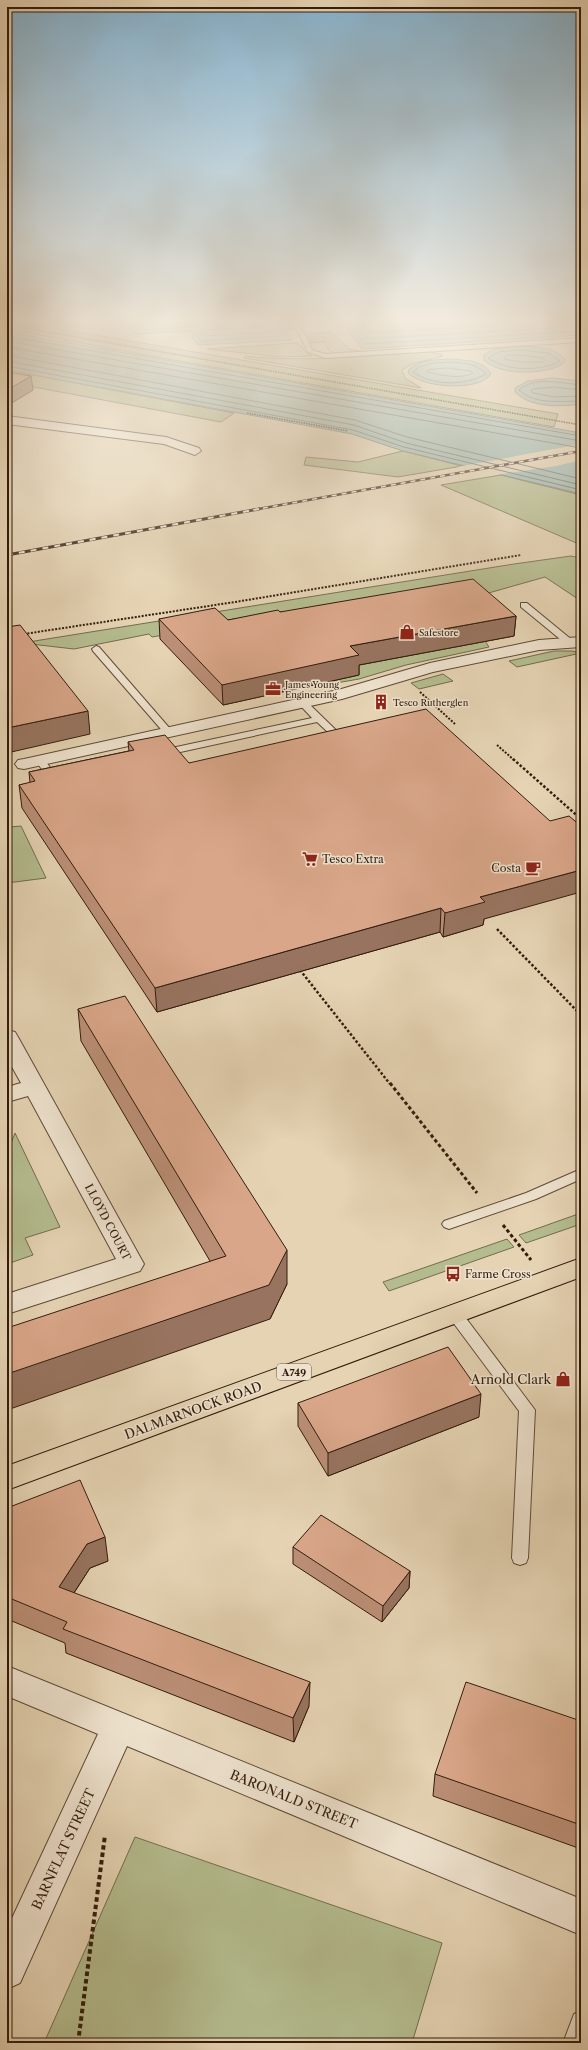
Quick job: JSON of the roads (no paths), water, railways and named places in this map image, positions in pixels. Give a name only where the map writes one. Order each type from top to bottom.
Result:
[{"type":"main road","name":"DALMARNOCK ROAD","points":[[7,1478],[581,1267]]},
{"type":"street","points":[[7,420],[166,441],[195,451]]},
{"type":"street","points":[[32,762],[303,703],[358,690],[430,668],[540,645],[575,642]]},
{"type":"street","name":"LLOYD COURT","points":[[7,1037],[131,1264],[7,1304]]},
{"type":"street","points":[[7,1095],[34,1087]]},
{"type":"street","name":"BARONALD STREET","points":[[7,1681],[581,1917]]},
{"type":"street","name":"BARNFLAT STREET","points":[[7,1970],[119,1727]]},
{"type":"lane","points":[[524,605],[575,642]]},
{"type":"lane","points":[[96,649],[169,732]]},
{"type":"lane","points":[[303,703],[338,738],[323,741]]},
{"type":"lane","points":[[151,755],[319,719]]},
{"type":"lane","points":[[32,762],[52,777],[68,774]]},
{"type":"lane","points":[[449,1224],[531,1196],[581,1174]]},
{"type":"lane","points":[[454,1313],[527,1410],[520,1558]]},
{"type":"lane","points":[[574,2043],[581,2021]]},
{"type":"water","points":[[242,414],[471,414],[581,433],[581,494],[403,451],[352,434]]},
{"type":"railway","points":[[253,510],[581,451]]},
{"type":"railway","points":[[7,555],[259,509]]},
{"type":"place","name":"Safestore","points":[[407,632]]},
{"type":"place","name":"James Young Engineering","points":[[273,689]]},
{"type":"place","name":"Tesco Rutherglen","points":[[381,702]]},
{"type":"place","name":"Tesco Extra","points":[[310,859]]},
{"type":"place","name":"Costa","points":[[533,868]]},
{"type":"place","name":"Farme Cross","points":[[453,1274]]},
{"type":"place","name":"Arnold Clark","points":[[563,1379]]}]
